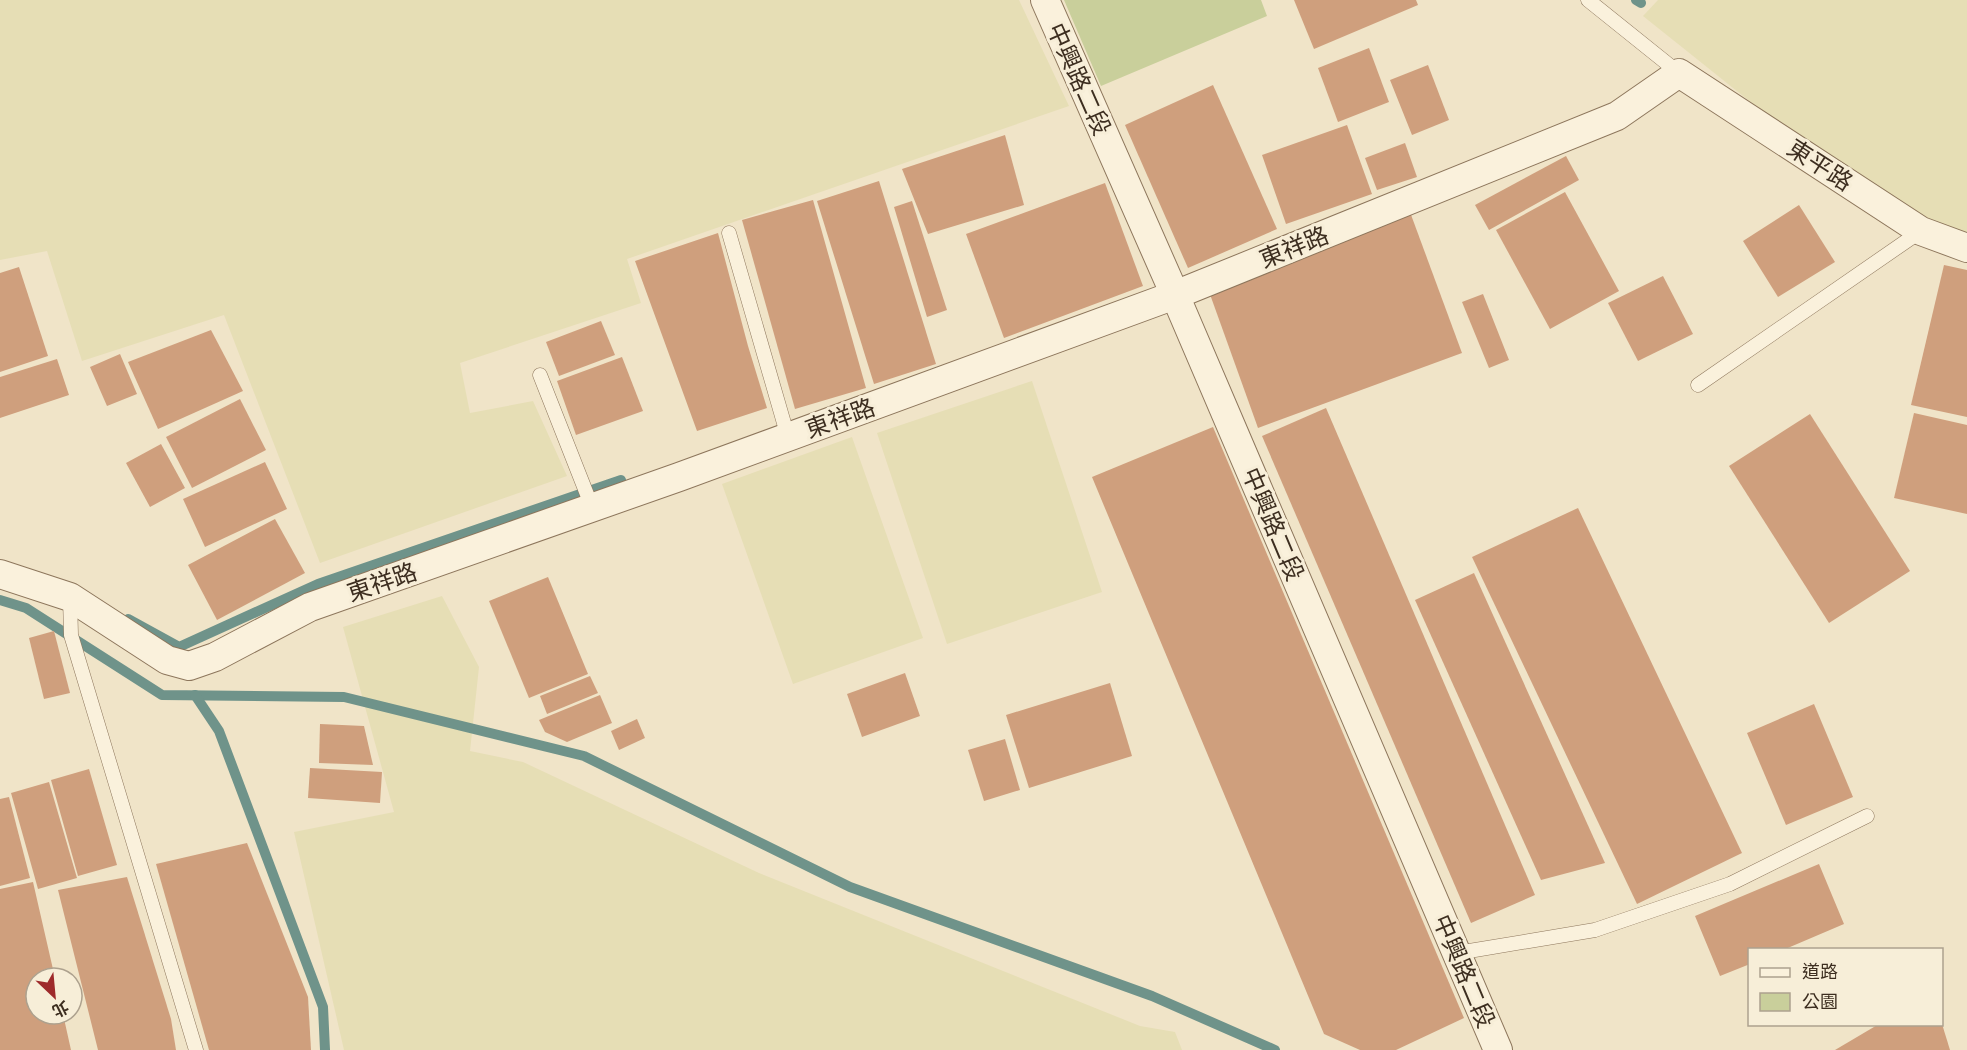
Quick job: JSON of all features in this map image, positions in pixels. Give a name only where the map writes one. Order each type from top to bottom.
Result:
[{"type":"street","name":"中興路二段","points":[[1045,0],[1175,295],[1498,1050]]},
{"type":"street","name":"東祥路","points":[[0,574],[70,597],[167,660],[189,666],[215,657],[310,607],[788,437],[1175,295],[1617,116],[1679,73]]},
{"type":"street","name":"東平路","points":[[1679,73],[1921,231],[1967,248]]},
{"type":"lane","points":[[1588,0],[1679,73]]},
{"type":"lane","points":[[1698,385],[1921,231]]},
{"type":"lane","points":[[729,233],[788,437]]},
{"type":"lane","points":[[540,375],[592,507]]},
{"type":"lane","points":[[70,597],[71,635],[196,1050]]},
{"type":"lane","points":[[1457,953],[1595,930],[1730,884],[1867,816]]},
{"type":"shaded area","points":[[0,0],[1019,0],[1069,106],[627,259],[641,303],[460,363],[470,413],[533,401],[567,476],[320,563],[224,315],[82,361],[47,251],[0,260]]},
{"type":"shaded area","points":[[1658,0],[1967,0],[1967,238],[1958,237],[1782,127],[1643,16]]},
{"type":"shaded area","points":[[1032,381],[1102,592],[947,644],[877,433]]},
{"type":"shaded area","points":[[852,437],[923,638],[793,684],[722,484]]},
{"type":"shaded area","points":[[442,596],[479,667],[470,751],[523,762],[759,873],[1140,1026],[1175,1032],[1182,1050],[344,1050],[294,832],[394,812],[343,627]]},
{"type":"green space","points":[[1064,0],[1261,0],[1267,16],[1101,86]]},
{"type":"building","points":[[1294,0],[1416,0],[1418,5],[1314,49]]},
{"type":"building","points":[[1369,48],[1389,102],[1338,122],[1318,68]]},
{"type":"building","points":[[1428,65],[1449,120],[1412,135],[1390,80]]},
{"type":"building","points":[[1213,85],[1277,229],[1188,268],[1125,125]]},
{"type":"building","points":[[1347,125],[1372,194],[1286,224],[1262,155]]},
{"type":"building","points":[[1005,135],[1024,205],[928,234],[902,169]]},
{"type":"building","points":[[1405,143],[1417,177],[1377,190],[1365,158]]},
{"type":"building","points":[[1566,156],[1579,180],[1489,230],[1475,205]]},
{"type":"building","points":[[879,181],[936,364],[874,384],[817,201]]},
{"type":"building","points":[[1105,183],[1143,286],[1004,338],[966,234]]},
{"type":"building","points":[[1565,192],[1619,291],[1550,329],[1496,230]]},
{"type":"building","points":[[813,200],[866,388],[795,409],[742,220]]},
{"type":"building","points":[[912,201],[947,310],[927,317],[894,207]]},
{"type":"building","points":[[1799,205],[1835,262],[1778,297],[1743,241]]},
{"type":"building","points":[[1410,212],[1462,353],[1258,428],[1207,286]]},
{"type":"building","points":[[718,233],[767,408],[697,431],[635,261]]},
{"type":"building","points":[[1944,265],[1967,270],[1967,417],[1911,405]]},
{"type":"building","points":[[19,267],[48,356],[0,372],[0,273]]},
{"type":"building","points":[[1663,276],[1693,334],[1638,361],[1608,303]]},
{"type":"building","points":[[1483,294],[1509,360],[1489,368],[1462,302]]},
{"type":"building","points":[[601,321],[615,355],[559,376],[546,342]]},
{"type":"building","points":[[211,330],[243,391],[158,429],[128,362]]},
{"type":"building","points":[[120,354],[137,394],[107,406],[90,367]]},
{"type":"building","points":[[622,357],[643,411],[576,435],[557,381]]},
{"type":"building","points":[[57,359],[69,395],[0,418],[0,377]]},
{"type":"building","points":[[240,399],[266,450],[192,488],[166,437]]},
{"type":"building","points":[[1326,408],[1535,895],[1471,923],[1262,436]]},
{"type":"building","points":[[1914,413],[1967,425],[1967,514],[1894,498]]},
{"type":"building","points":[[1810,414],[1910,571],[1829,623],[1729,466]]},
{"type":"building","points":[[1213,427],[1464,1018],[1396,1050],[1360,1050],[1324,1034],[1092,477]]},
{"type":"building","points":[[161,444],[185,488],[150,507],[126,463]]},
{"type":"building","points":[[265,462],[287,509],[205,547],[183,499]]},
{"type":"building","points":[[1578,508],[1742,853],[1637,904],[1472,557]]},
{"type":"building","points":[[275,519],[305,573],[217,620],[188,565]]},
{"type":"building","points":[[1474,573],[1605,863],[1541,880],[1415,600]]},
{"type":"building","points":[[548,577],[588,674],[529,698],[489,601]]},
{"type":"building","points":[[54,631],[70,693],[44,699],[29,638]]},
{"type":"building","points":[[905,673],[920,716],[862,737],[847,694]]},
{"type":"building","points":[[590,676],[598,693],[547,714],[540,696]]},
{"type":"building","points":[[1110,683],[1132,756],[1029,788],[1006,715]]},
{"type":"building","points":[[600,695],[612,723],[567,742],[545,732],[539,720]]},
{"type":"building","points":[[1814,704],[1853,797],[1786,825],[1747,733]]},
{"type":"building","points":[[637,719],[645,738],[619,750],[611,731]]},
{"type":"building","points":[[320,724],[364,726],[373,765],[319,763]]},
{"type":"building","points":[[1005,739],[1020,790],[984,801],[968,750]]},
{"type":"building","points":[[310,768],[382,772],[380,803],[308,798]]},
{"type":"building","points":[[89,769],[117,865],[78,876],[51,780]]},
{"type":"building","points":[[49,782],[77,878],[38,889],[11,793]]},
{"type":"building","points":[[9,797],[30,878],[0,886],[0,799]]},
{"type":"building","points":[[247,843],[308,997],[311,1050],[209,1050],[156,864]]},
{"type":"building","points":[[1819,864],[1844,924],[1788,948],[1748,948],[1748,965],[1720,976],[1695,916]]},
{"type":"building","points":[[127,877],[171,1019],[176,1050],[98,1050],[84,994],[84,966],[77,966],[58,890]]},
{"type":"building","points":[[33,882],[52,966],[24,966],[24,1026],[66,1026],[71,1050],[0,1050],[0,889]]},
{"type":"building","points":[[1876,1026],[1943,1026],[1950,1050],[1835,1050]]},
{"type":"waterway","points":[[1636,0],[1641,3]]},
{"type":"waterway","points":[[128,619],[179,647],[318,584],[621,480]]},
{"type":"waterway","points":[[0,600],[26,608],[162,695],[344,697],[584,756],[850,887],[1152,996],[1275,1050]]},
{"type":"waterway","points":[[195,695],[219,731],[323,1007],[325,1050]]}]
